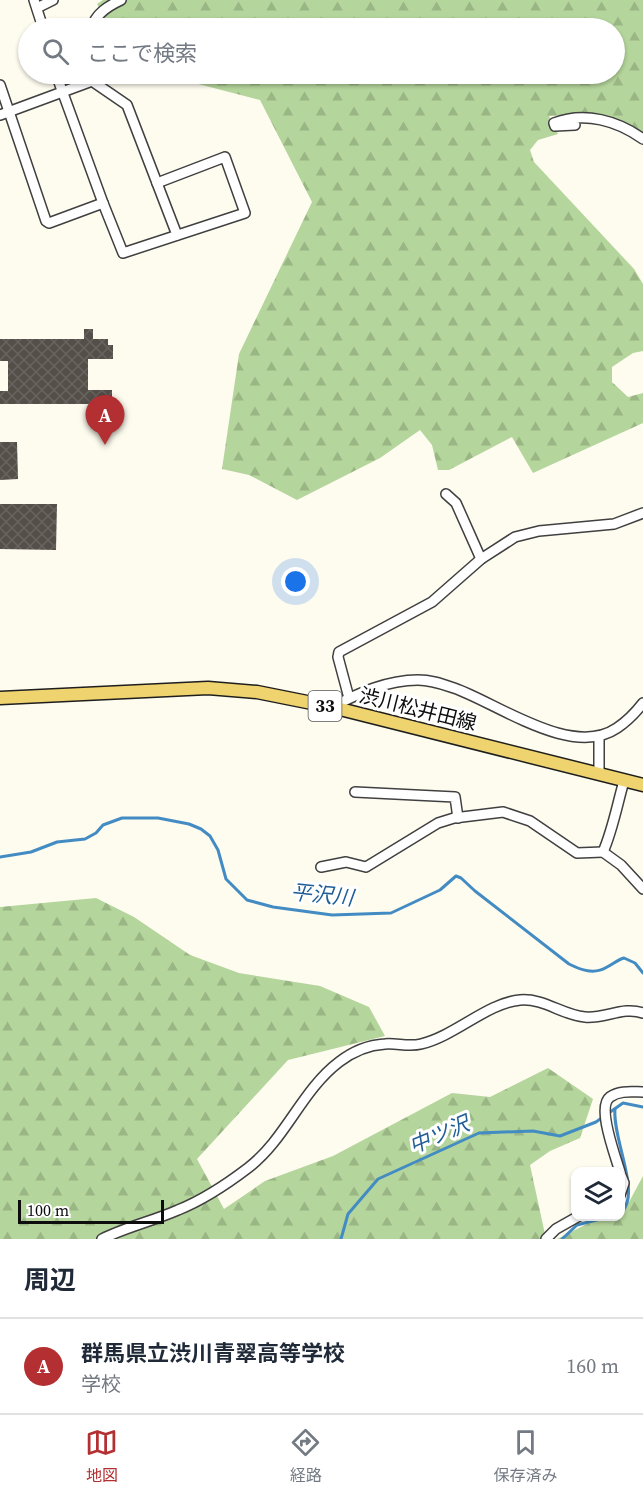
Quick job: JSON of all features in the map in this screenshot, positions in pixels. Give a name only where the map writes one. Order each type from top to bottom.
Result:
[{"type":"main road","name":"渋川松井田線","points":[[0,698],[208,688],[256,692],[332,707],[643,785]]},
{"type":"street","points":[[35,4],[53,0]]},
{"type":"street","points":[[96,18],[108,6],[121,0]]},
{"type":"street","points":[[59,84],[123,253],[245,213],[225,157],[157,183]]},
{"type":"street","points":[[4,113],[62,93],[79,84]]},
{"type":"street","points":[[101,84],[127,105],[177,235]]},
{"type":"street","points":[[0,85],[4,113],[46,221],[49,223],[103,203]]},
{"type":"street","points":[[575,125],[555,126],[554,123],[569,119],[594,118],[612,122],[643,139]]},
{"type":"street","points":[[446,494],[456,503],[481,559]]},
{"type":"street","points":[[349,698],[338,657],[339,652],[432,602],[481,559],[514,537],[525,533],[614,524],[643,513]]},
{"type":"street","points":[[332,707],[371,688],[392,683],[419,680],[439,682],[538,726],[584,738],[600,736],[616,729],[643,703]]},
{"type":"street","points":[[599,774],[600,736]]},
{"type":"street","points":[[603,852],[616,818],[618,799],[624,781]]},
{"type":"street","points":[[355,792],[455,797],[458,818]]},
{"type":"street","points":[[321,867],[346,862],[366,867],[438,822],[503,812],[530,821],[577,854],[603,852],[621,865],[643,889]]},
{"type":"street","points":[[102,1239],[125,1228],[178,1210],[248,1168],[268,1151],[314,1086],[341,1060],[361,1048],[384,1044],[420,1044],[453,1032],[500,1005],[518,1000],[540,1002],[584,1017],[630,1010],[643,1013]]},
{"type":"street","points":[[619,1167],[606,1125],[605,1103],[609,1097],[623,1092],[643,1092]]},
{"type":"street","points":[[546,1239],[556,1229],[571,1221]]},
{"type":"green space","points":[[103,0],[643,0],[643,136],[612,119],[596,114],[549,116],[558,134],[538,140],[530,150],[534,162],[634,269],[643,284],[643,351],[633,353],[612,367],[612,382],[628,397],[643,393],[643,423],[533,473],[512,437],[449,470],[438,470],[432,445],[420,430],[380,458],[297,500],[249,475],[222,469],[239,354],[312,202],[260,100],[198,84],[625,84],[625,18],[105,18],[97,4]]},
{"type":"green space","points":[[96,898],[134,917],[190,955],[239,973],[320,986],[369,1007],[385,1036],[288,1060],[197,1159],[224,1209],[265,1181],[333,1156],[452,1093],[490,1097],[548,1068],[593,1099],[580,1138],[550,1151],[530,1165],[546,1239],[0,1239],[0,907]]},
{"type":"green space","points":[[643,1176],[643,1239],[557,1239],[593,1221],[625,1221],[625,1204],[629,1202]]},
{"type":"building","points":[[84,329],[93,329],[93,339],[108,339],[108,345],[113,345],[113,359],[88,359],[88,390],[112,390],[112,404],[0,404],[0,391],[8,391],[8,361],[0,361],[0,339],[84,339]]},
{"type":"building","points":[[0,442],[17,442],[18,479],[0,480]]},
{"type":"building","points":[[0,504],[57,504],[56,550],[0,549]]},
{"type":"waterway","name":"平沢川","points":[[0,857],[31,852],[57,842],[85,839],[96,833],[103,825],[122,818],[158,818],[189,824],[210,836],[218,850],[226,879],[247,900],[273,907],[332,915],[391,913],[440,890],[456,876],[569,964],[583,970],[597,971],[624,958],[635,963],[643,973]]},
{"type":"waterway","name":"中ツ沢","points":[[341,1239],[348,1214],[378,1179],[479,1133],[533,1131],[560,1136],[596,1122],[623,1103],[643,1107]]},
{"type":"waterway","points":[[615,1109],[615,1121],[628,1181],[625,1206]]},
{"type":"waterway","points":[[562,1239],[577,1225],[593,1221]]},
{"type":"place","name":"群馬県立渋川青翠高等学校","points":[[105,445]]}]
